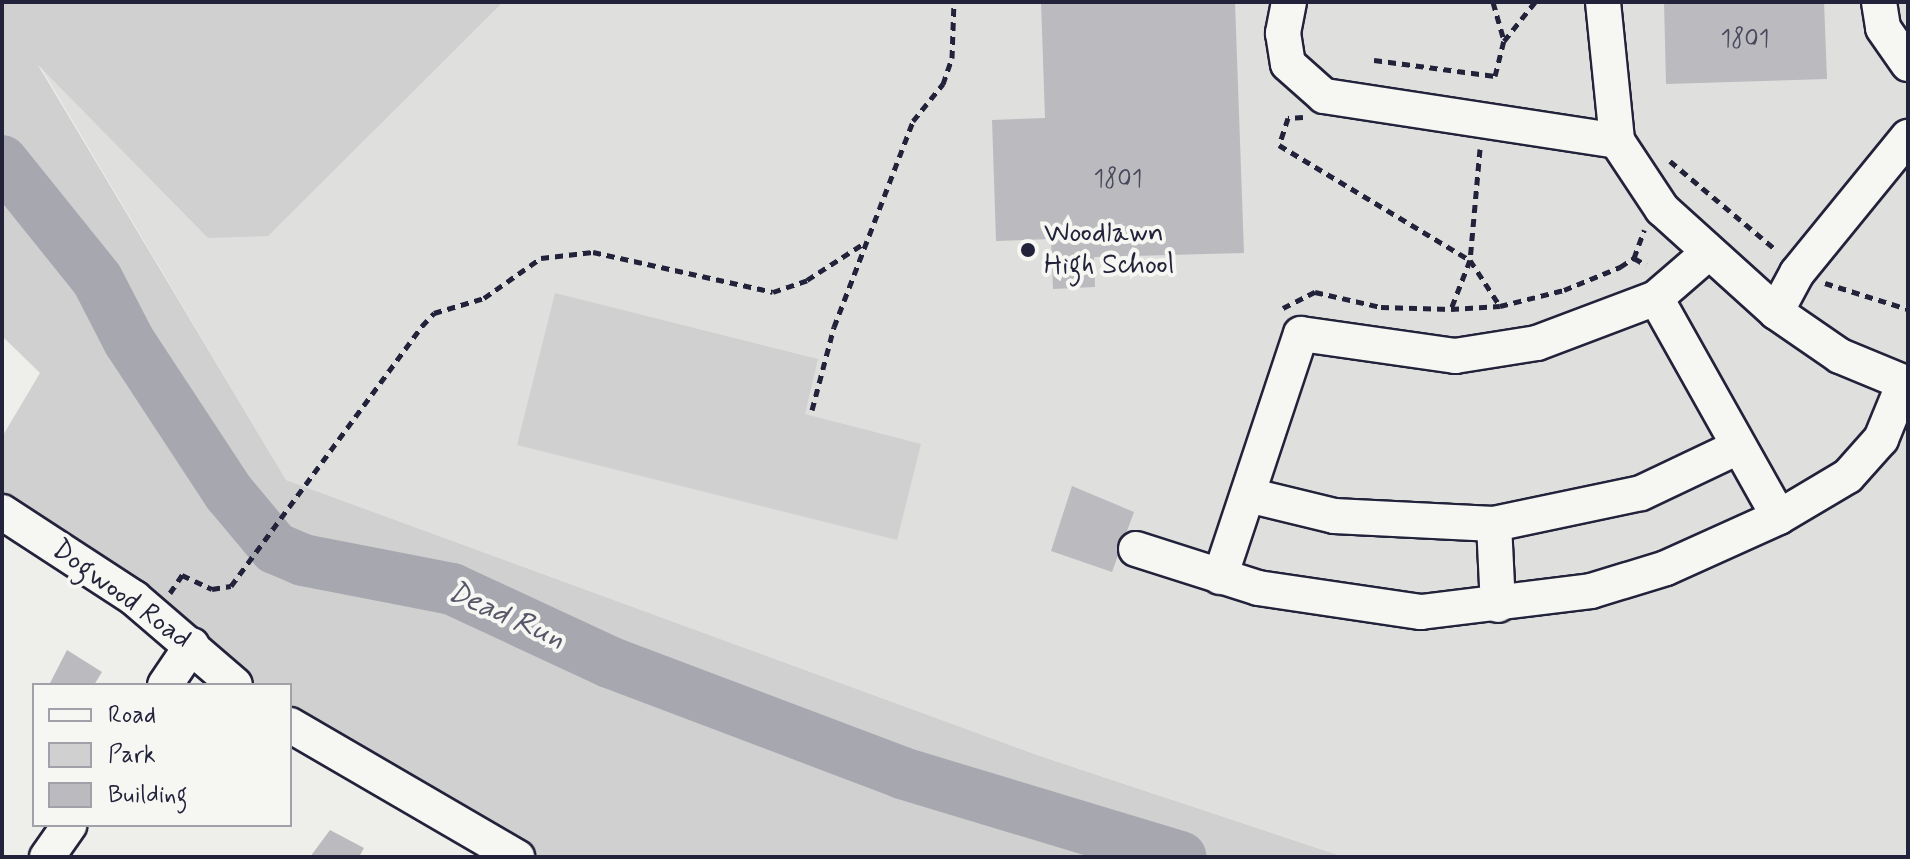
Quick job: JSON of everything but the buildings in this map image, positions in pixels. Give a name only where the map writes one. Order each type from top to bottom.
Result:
[{"type":"street","points":[[1289,2],[1283,33],[1288,64],[1324,96],[1617,141]]},
{"type":"street","points":[[1136,549],[1220,577],[1325,601],[1421,612],[1498,605],[1591,591],[1666,568],[1779,517],[1848,476],[1881,439],[1906,384],[1840,356],[1776,312],[1662,209],[1617,141],[1603,2]]},
{"type":"street","points":[[1879,2],[1883,28],[1908,64]]},
{"type":"street","points":[[1776,312],[1797,273],[1908,137]]},
{"type":"street","points":[[1220,577],[1301,334],[1455,356],[1537,343],[1656,298],[1708,253]]},
{"type":"street","points":[[1656,298],[1779,517]]},
{"type":"street","points":[[1248,495],[1334,516],[1494,524],[1641,493],[1738,447]]},
{"type":"street","name":"Dogwood Road","points":[[2,512],[156,616],[233,683]]},
{"type":"street","points":[[1494,524],[1498,605]]},
{"type":"street","points":[[166,683],[192,645]]},
{"type":"street","points":[[292,726],[517,857]]},
{"type":"street","points":[[47,857],[68,827]]},
{"type":"path","points":[[812,410],[866,242],[913,121],[943,84],[953,46],[954,2]]},
{"type":"path","points":[[1493,2],[1504,41]]},
{"type":"path","points":[[1374,60],[1495,76],[1504,41],[1535,2]]},
{"type":"path","points":[[1309,116],[1288,118],[1279,145],[1288,154],[1470,260],[1500,306]]},
{"type":"path","points":[[1451,309],[1470,260],[1482,136]]},
{"type":"path","points":[[1662,153],[1790,260]]},
{"type":"path","points":[[1634,258],[1646,223],[1654,232]]},
{"type":"path","points":[[156,616],[182,575],[222,590],[241,574],[428,320],[484,298],[541,258],[593,252],[773,292],[807,280],[866,242]]},
{"type":"path","points":[[1279,314],[1285,304],[1315,292],[1381,307],[1451,309],[1500,306],[1564,290],[1634,258],[1654,264]]},
{"type":"path","points":[[1815,277],[1908,309]]},
{"type":"shaded area","name":"Woodlawn High School","points":[[2,2],[1908,2],[1908,857],[1344,857],[1037,755],[286,480]]},
{"type":"green space","points":[[2,2],[503,2],[268,236],[208,238],[38,65],[286,480],[1037,755],[1344,857],[537,857],[292,717],[292,683],[243,683],[2,510],[2,437],[40,373],[2,336]]},
{"type":"green space","points":[[555,293],[818,359],[805,414],[921,444],[897,540],[517,445]]},
{"type":"waterway","name":"Dead Run","points":[[2,161],[97,279],[129,341],[229,493],[275,548],[303,560],[452,589],[609,662],[902,773],[1181,857]]},
{"type":"place","name":"Woodlawn High School","points":[[1028,250]]}]
